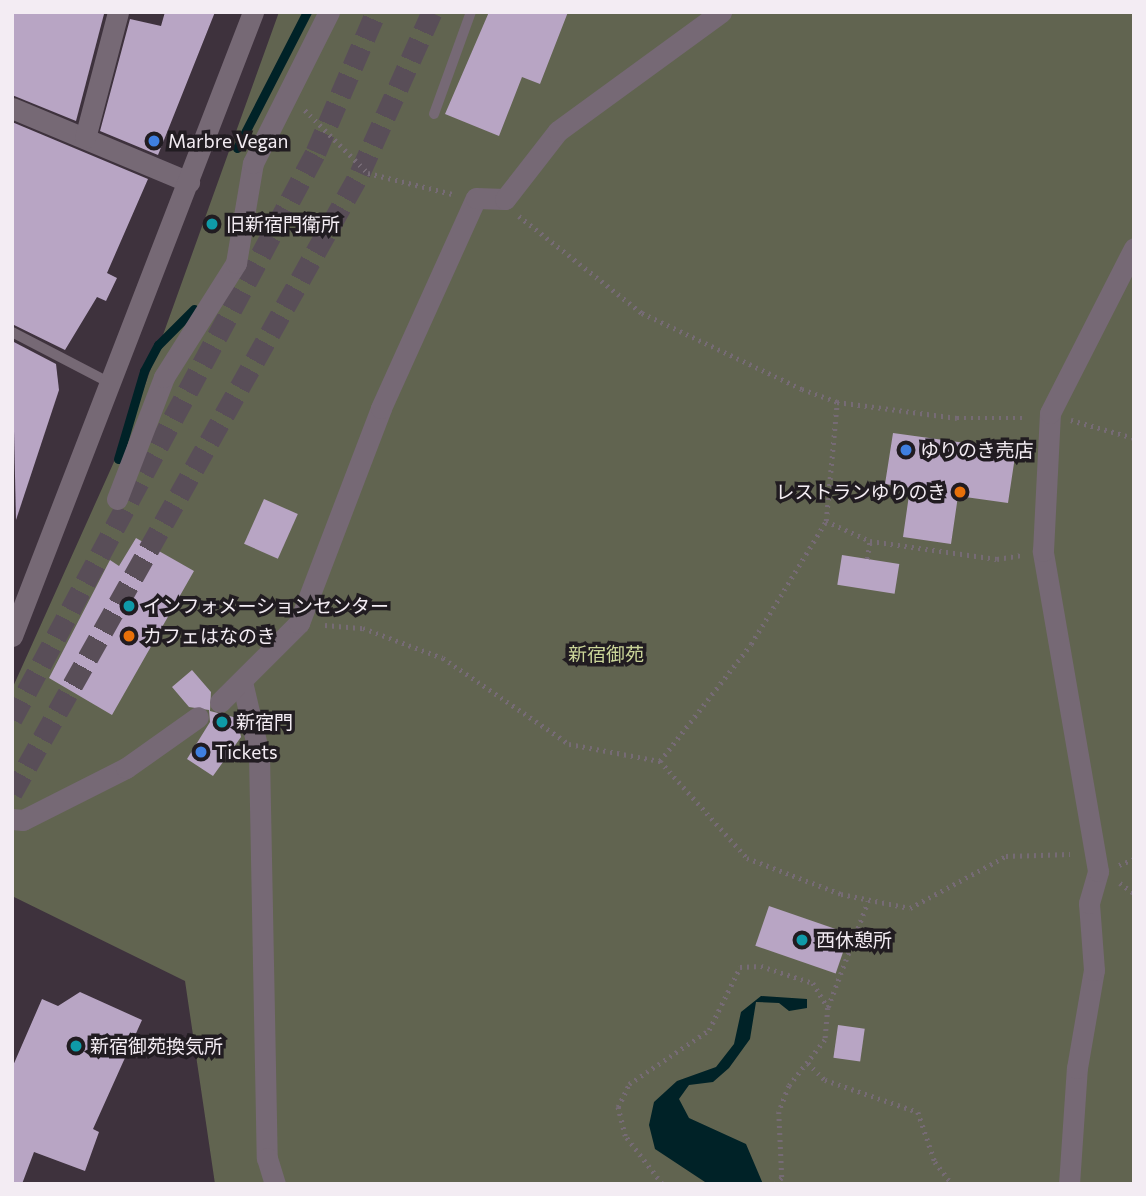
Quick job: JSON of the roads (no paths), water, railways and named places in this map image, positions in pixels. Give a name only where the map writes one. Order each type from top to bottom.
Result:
[{"type":"street","points":[[85,138],[118,12]]},
{"type":"street","points":[[12,636],[253,12]]},
{"type":"street","points":[[117,499],[164,377],[236,263],[253,163],[329,12]]},
{"type":"street","points":[[220,702],[243,686],[299,623],[381,408],[476,198],[505,199],[558,131],[721,12]]},
{"type":"street","points":[[12,108],[189,182]]},
{"type":"street","points":[[1069,1184],[1077,1069],[1094,970],[1089,903],[1098,871],[1044,551],[1050,413],[1134,248]]},
{"type":"street","points":[[243,686],[259,754],[267,1158],[275,1184]]},
{"type":"street","points":[[12,818],[23,820],[126,768],[198,717]]},
{"type":"lane","points":[[434,114],[471,12]]},
{"type":"lane","points":[[12,332],[110,383]]},
{"type":"water","points":[[761,996],[807,999],[807,1008],[789,1011],[779,1003],[756,1002],[750,1039],[729,1068],[713,1082],[689,1085],[679,1099],[689,1118],[746,1144],[763,1184],[708,1184],[655,1149],[649,1125],[654,1102],[677,1081],[716,1067],[734,1044],[741,1012]]},
{"type":"waterway","points":[[237,148],[307,12]]},
{"type":"waterway","points":[[118,459],[144,371],[158,345],[194,309]]},
{"type":"tunnel","points":[[12,719],[316,152],[376,12]]},
{"type":"tunnel","points":[[12,793],[360,173],[432,12]]},
{"type":"place","name":"Marbre Vegan","points":[[154,141]]},
{"type":"place","name":"旧新宿門衛所","points":[[212,224]]},
{"type":"place","name":"ゆりのき売店","points":[[906,450]]},
{"type":"place","name":"レストランゆりのき","points":[[960,492]]},
{"type":"place","name":"インフォメーションセンター","points":[[129,606]]},
{"type":"place","name":"カフェはなのき","points":[[129,636]]},
{"type":"place","name":"新宿門","points":[[222,722]]},
{"type":"place","name":"Tickets","points":[[201,752]]},
{"type":"place","name":"西休憩所","points":[[802,940]]},
{"type":"place","name":"新宿御苑換気所","points":[[76,1046]]},
{"type":"park label","name":"新宿御苑","points":[[606,654]]}]
